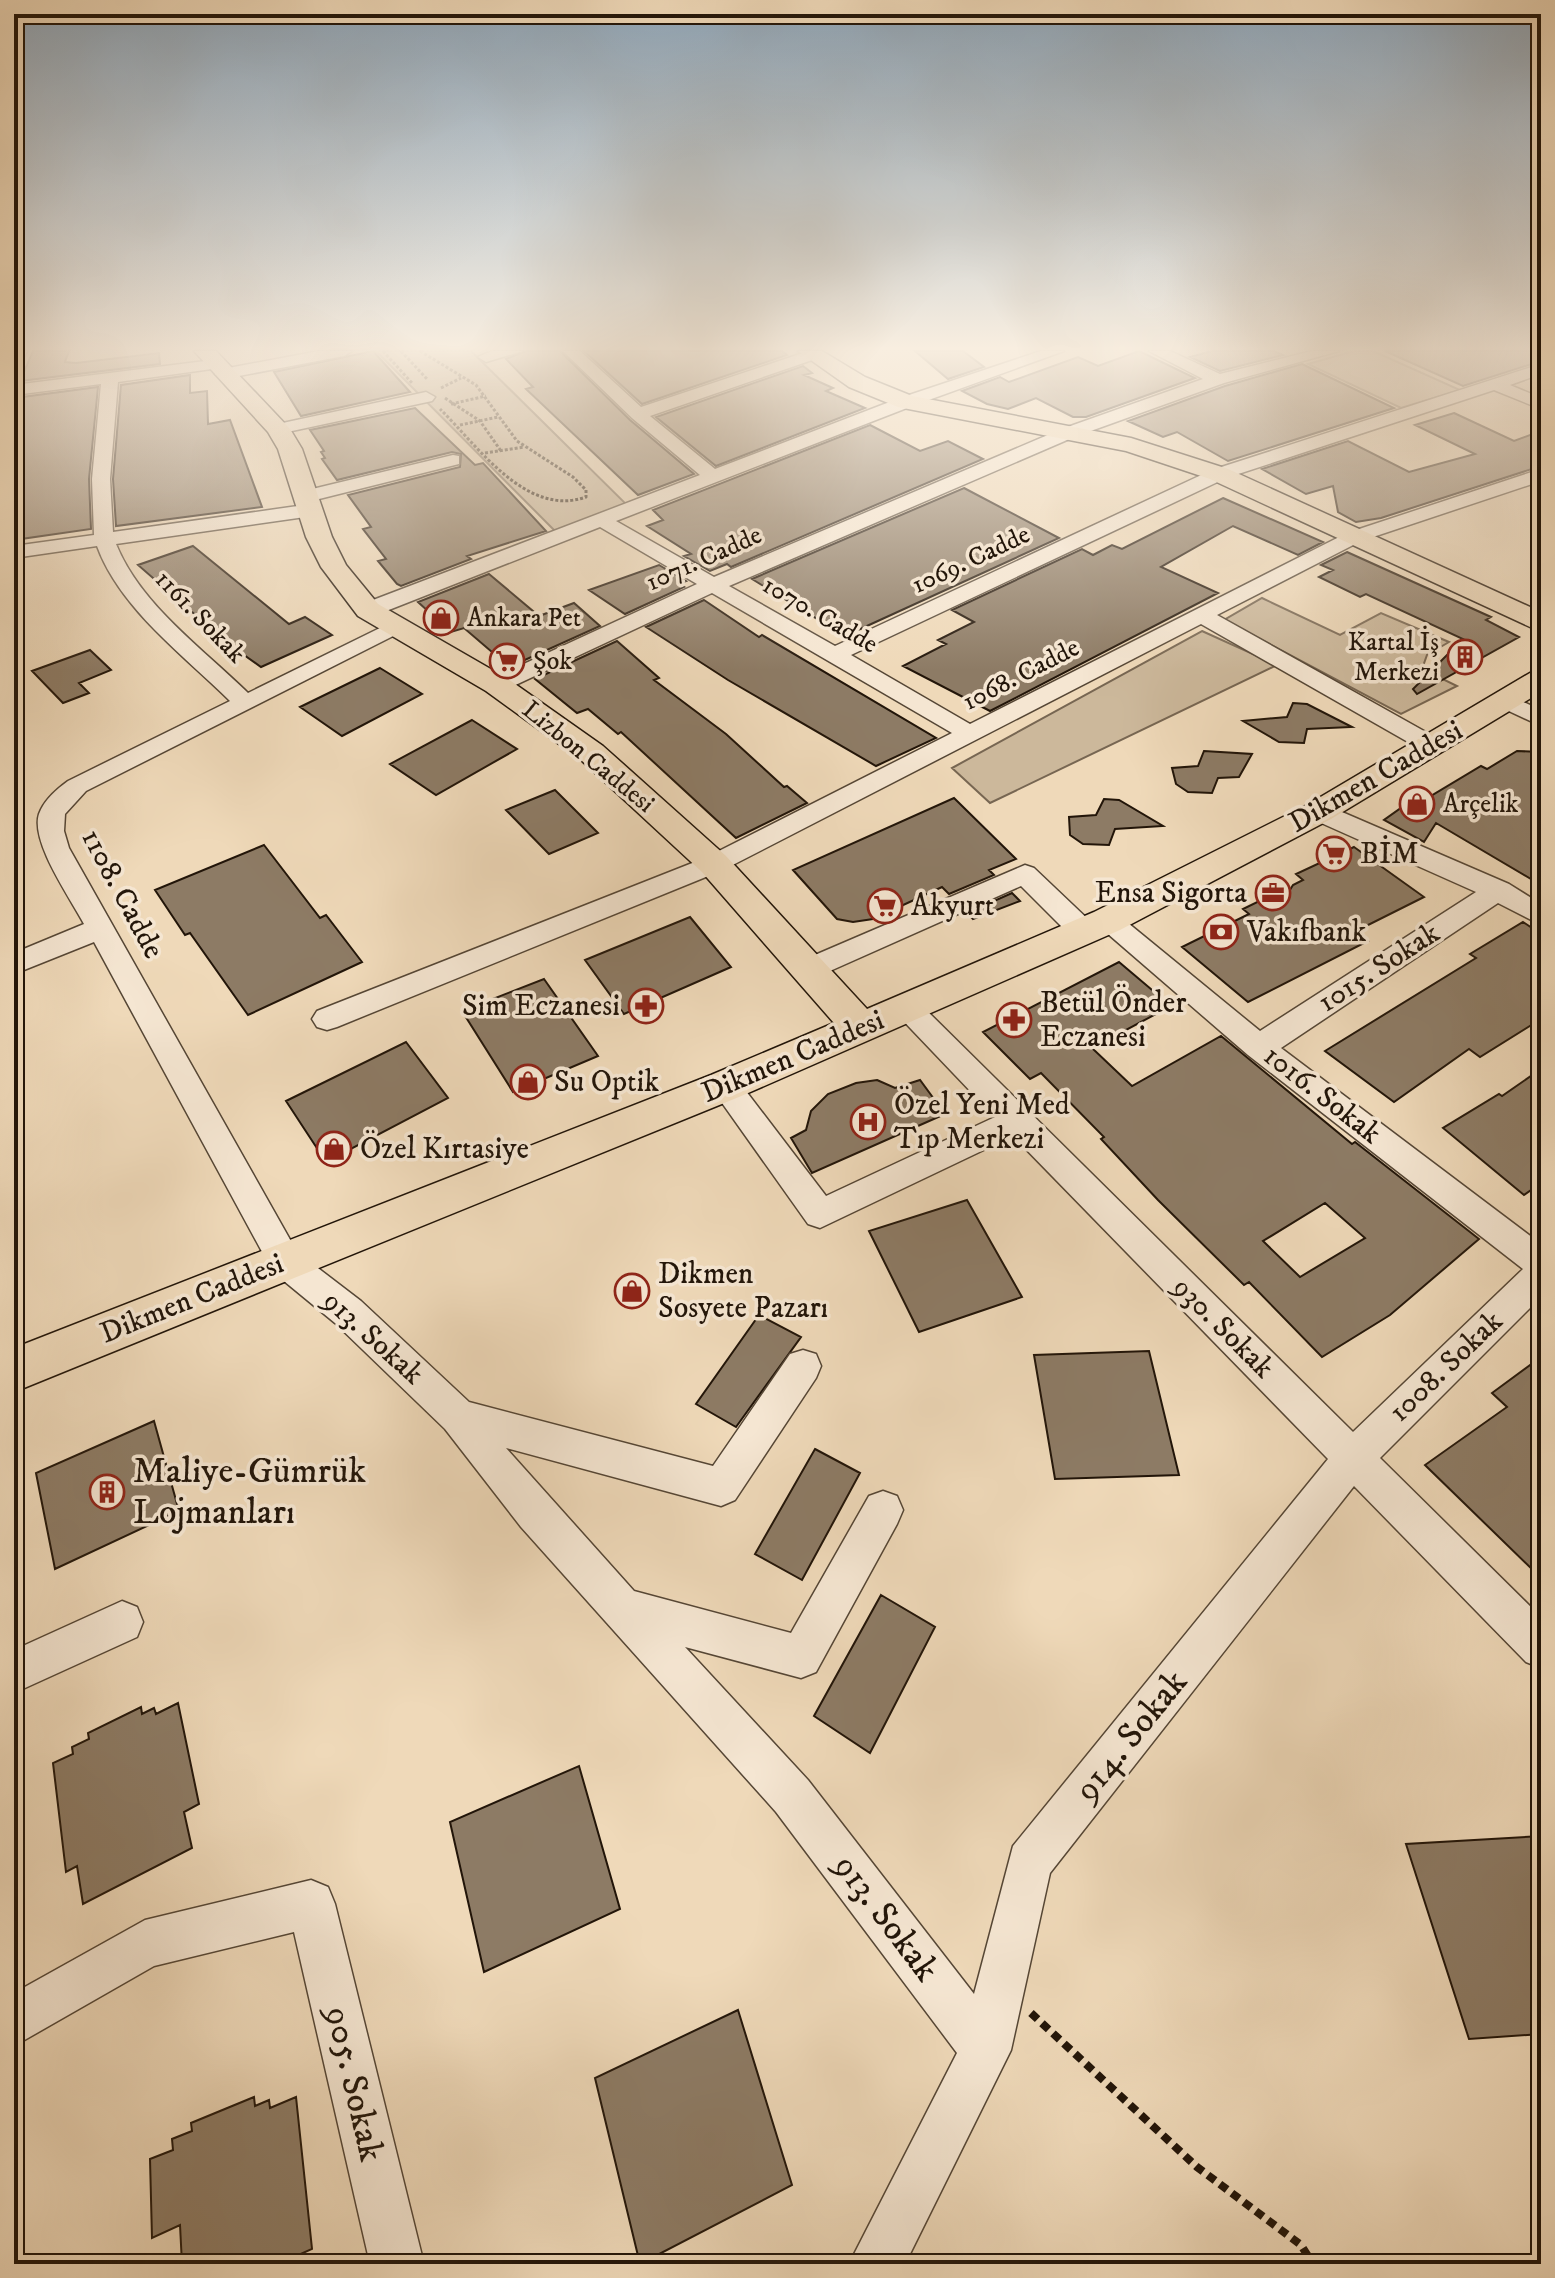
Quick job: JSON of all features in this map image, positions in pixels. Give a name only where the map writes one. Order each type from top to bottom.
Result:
[{"type":"main road","name":"Lizbon Caddesi","points":[[293,457],[334,567],[368,610],[497,685],[592,753],[714,864],[811,968],[861,1028]]},
{"type":"main road","points":[[1168,457],[1219,474],[1541,623]]},
{"type":"main road","name":"Dikmen Caddesi","points":[[14,1370],[725,1086],[1095,926],[1319,812],[1541,679]]},
{"type":"street","name":"1161. Sokak","points":[[105,457],[101,515],[105,541],[134,591],[246,704]]},
{"type":"street","points":[[690,457],[713,477]]},
{"type":"street","points":[[368,610],[764,457]]},
{"type":"street","name":"1071. Cadde","points":[[497,685],[713,585],[1011,457]]},
{"type":"street","name":"1069. Cadde","points":[[834,655],[1219,474],[1270,457]]},
{"type":"street","points":[[14,552],[105,541],[310,503],[453,460]]},
{"type":"street","name":"1068. Cadde","points":[[327,1019],[714,864],[1354,537],[1541,475]]},
{"type":"street","name":"1070. Cadde","points":[[601,520],[969,733]]},
{"type":"street","points":[[1201,615],[1431,745]]},
{"type":"street","name":"1108. Cadde","points":[[285,1262],[99,929],[53,839],[52,814],[61,799],[77,786],[396,629]]},
{"type":"street","points":[[1506,701],[1541,719]]},
{"type":"street","points":[[1319,812],[1499,890],[1541,916]]},
{"type":"street","name":"1016. Sokak","points":[[811,968],[1025,874],[1259,1047],[1541,1264]]},
{"type":"street","name":"1015. Sokak","points":[[1259,1047],[1499,890]]},
{"type":"street","points":[[14,964],[99,929]]},
{"type":"street","name":"930. Sokak","points":[[907,1009],[1541,1647]]},
{"type":"street","points":[[725,1086],[820,1214],[1018,1120]]},
{"type":"street","name":"913. Sokak","points":[[285,1262],[348,1312],[458,1417],[535,1513],[792,1796],[986,2050]]},
{"type":"street","name":"1008. Sokak","points":[[1352,1459],[1541,1274]]},
{"type":"street","name":"913. Sokak","points":[[458,1417],[721,1487],[803,1366]]},
{"type":"street","name":"914. Sokak","points":[[986,2050],[1029,1862],[1352,1459]]},
{"type":"street","points":[[622,1609],[801,1657],[883,1510]]},
{"type":"street","points":[[14,1672],[122,1622]]},
{"type":"street","name":"905. Sokak","points":[[14,2021],[145,1944],[311,1904],[397,2264]]},
{"type":"street","points":[[876,2264],[986,2050]]},
{"type":"path","points":[[489,457],[528,494],[567,505],[586,497],[586,490],[579,480],[541,457]]},
{"type":"path","points":[[1001,1985],[1197,2167],[1301,2245],[1313,2264]]},
{"type":"shaded area","points":[[482,457],[579,457],[628,506],[557,533]]},
{"type":"shaded area","points":[[1262,598],[1340,635],[1381,613],[1449,642],[1427,655],[1422,669],[1457,686],[1401,714],[1224,620]]},
{"type":"shaded area","points":[[1202,631],[1277,665],[990,803],[952,768]]},
{"type":"building","points":[[15,457],[91,457],[91,529],[14,540]]},
{"type":"building","points":[[115,457],[244,457],[262,507],[116,526]]},
{"type":"building","points":[[430,457],[337,480],[322,459]]},
{"type":"building","points":[[461,457],[467,457],[475,465],[483,463],[546,531],[467,556],[471,559],[401,586],[397,584],[378,561],[386,559],[363,529],[371,527],[348,495],[460,467]]},
{"type":"building","points":[[598,457],[674,457],[694,474],[638,495]]},
{"type":"building","points":[[705,457],[738,457],[716,466]]},
{"type":"building","points":[[788,457],[983,459],[731,567],[727,564],[710,571],[684,556],[691,554],[647,526],[663,520],[653,510]]},
{"type":"building","points":[[1298,457],[1380,457],[1409,472],[1463,457],[1541,457],[1541,466],[1381,518],[1356,522],[1338,512],[1333,486],[1306,494],[1262,469]]},
{"type":"building","points":[[964,488],[1059,538],[845,636],[752,579]]},
{"type":"building","points":[[1223,498],[1323,542],[1298,555],[1233,526],[1161,567],[1218,593],[990,711],[903,666],[946,644],[938,640],[974,622],[952,610],[1082,549],[1093,555],[1112,545],[1122,549]]},
{"type":"building","points":[[193,546],[289,624],[305,617],[332,635],[261,667],[230,645],[138,565]]},
{"type":"building","points":[[1347,552],[1491,617],[1486,620],[1519,637],[1417,694],[1413,689],[1463,639],[1366,594],[1360,597],[1319,577],[1333,570],[1321,565]]},
{"type":"building","points":[[659,565],[686,581],[679,584],[684,587],[625,614],[589,590]]},
{"type":"building","points":[[489,574],[539,616],[574,603],[600,626],[516,664],[506,664],[464,628],[451,632],[418,602]]},
{"type":"building","points":[[704,600],[759,637],[762,635],[936,738],[876,766],[728,680],[646,627]]},
{"type":"building","points":[[617,641],[659,678],[654,680],[726,734],[784,787],[787,786],[807,803],[736,838],[621,732],[618,734],[588,709],[577,713],[535,679]]},
{"type":"building","points":[[90,650],[111,670],[79,683],[89,693],[63,703],[32,671]]},
{"type":"building","points":[[380,668],[422,694],[342,736],[300,707]]},
{"type":"building","points":[[1293,703],[1307,704],[1352,727],[1307,729],[1304,743],[1279,742],[1243,721],[1287,717]]},
{"type":"building","points":[[472,720],[517,749],[436,795],[390,764]]},
{"type":"building","points":[[1204,751],[1252,754],[1239,777],[1218,778],[1212,793],[1188,792],[1176,784],[1172,768],[1198,766]]},
{"type":"building","points":[[1517,751],[1541,752],[1541,885],[1436,823],[1424,842],[1384,820],[1422,793],[1429,797],[1481,766],[1487,769]]},
{"type":"building","points":[[555,790],[598,833],[549,854],[506,810]]},
{"type":"building","points":[[954,798],[1016,859],[989,870],[994,875],[949,894],[942,887],[873,919],[853,922],[837,919],[793,870]]},
{"type":"building","points":[[1104,799],[1119,800],[1163,826],[1115,829],[1109,845],[1083,844],[1070,835],[1069,817],[1096,815]]},
{"type":"building","points":[[264,845],[320,918],[326,915],[362,962],[248,1015],[190,933],[185,935],[155,890]]},
{"type":"building","points":[[1354,847],[1424,897],[1356,931],[1368,941],[1248,1002],[1182,947],[1249,914],[1243,909],[1276,893],[1285,898],[1293,885],[1303,880],[1296,874]]},
{"type":"building","points":[[1012,893],[1020,901],[973,919],[967,913]]},
{"type":"building","points":[[690,917],[731,967],[624,1014],[585,960]]},
{"type":"building","points":[[1523,922],[1541,934],[1541,1019],[1480,1057],[1469,1049],[1394,1102],[1325,1051],[1476,958],[1470,954]]},
{"type":"building","points":[[1119,962],[1171,1006],[1092,1048],[1132,1086],[1221,1036],[1352,1144],[1355,1142],[1479,1239],[1390,1315],[1322,1357],[1249,1282],[1244,1285],[1158,1200],[1101,1139],[1104,1137],[1041,1073],[1030,1079],[983,1032]],"holes":[[[1325,1203],[1365,1238],[1300,1277],[1263,1241]]]},
{"type":"building","points":[[544,979],[598,1056],[513,1092],[462,1011]]},
{"type":"building","points":[[406,1042],[448,1098],[326,1162],[286,1101]]},
{"type":"building","points":[[1541,1069],[1541,1183],[1524,1195],[1443,1128],[1499,1094],[1502,1096]]},
{"type":"building","name":"Özel Yeni Med Tıp Merkezi","points":[[877,1080],[895,1088],[920,1080],[945,1114],[812,1173],[791,1138],[806,1130],[811,1111],[828,1094],[856,1083]]},
{"type":"building","points":[[967,1200],[1022,1297],[919,1332],[869,1231]]},
{"type":"building","points":[[759,1315],[801,1337],[736,1427],[696,1404]]},
{"type":"building","points":[[1149,1351],[1179,1475],[1055,1479],[1034,1355]]},
{"type":"building","points":[[1541,1357],[1541,1578],[1425,1465],[1507,1407],[1492,1393]]},
{"type":"building","name":"Maliye-Gümrük Lojmanları","points":[[154,1421],[179,1511],[55,1569],[36,1473]]},
{"type":"building","points":[[815,1449],[860,1473],[802,1580],[755,1554]]},
{"type":"building","points":[[881,1595],[935,1627],[870,1753],[814,1716]]},
{"type":"building","points":[[178,1703],[199,1804],[184,1812],[192,1848],[83,1904],[77,1866],[66,1872],[53,1763],[73,1754],[72,1747],[89,1739],[88,1733],[141,1707],[142,1714],[154,1708],[156,1714]]},
{"type":"building","points":[[579,1766],[620,1909],[484,1972],[450,1822]]},
{"type":"building","points":[[1541,1836],[1541,2034],[1469,2039],[1406,1844]]},
{"type":"building","points":[[738,2010],[792,2185],[640,2264],[595,2078]]},
{"type":"building","points":[[254,2097],[255,2106],[269,2100],[270,2108],[296,2097],[312,2249],[294,2257],[294,2264],[182,2264],[180,2225],[152,2238],[150,2159],[173,2150],[172,2139],[192,2131],[191,2123]]},
{"type":"place","name":"Ankara Pet","points":[[441,618]]},
{"type":"place","name":"Kartal İş Merkezi","points":[[1465,657]]},
{"type":"place","name":"Şok","points":[[507,661]]},
{"type":"place","name":"Arçelik","points":[[1417,804]]},
{"type":"place","name":"BİM","points":[[1334,854]]},
{"type":"place","name":"Ensa Sigorta","points":[[1273,893]]},
{"type":"place","name":"Akyurt","points":[[885,906]]},
{"type":"place","name":"Vakıfbank","points":[[1221,932]]},
{"type":"place","name":"Sim Eczanesi","points":[[646,1006]]},
{"type":"place","name":"Betül Önder Eczanesi","points":[[1014,1020]]},
{"type":"place","name":"Su Optik","points":[[528,1082]]},
{"type":"place","name":"Özel Yeni Med Tıp Merkezi","points":[[868,1122]]},
{"type":"place","name":"Özel Kırtasiye","points":[[334,1149]]},
{"type":"place","name":"Dikmen Sosyete Pazarı","points":[[632,1291]]},
{"type":"place","name":"Maliye-Gümrük Lojmanları","points":[[107,1492]]}]
